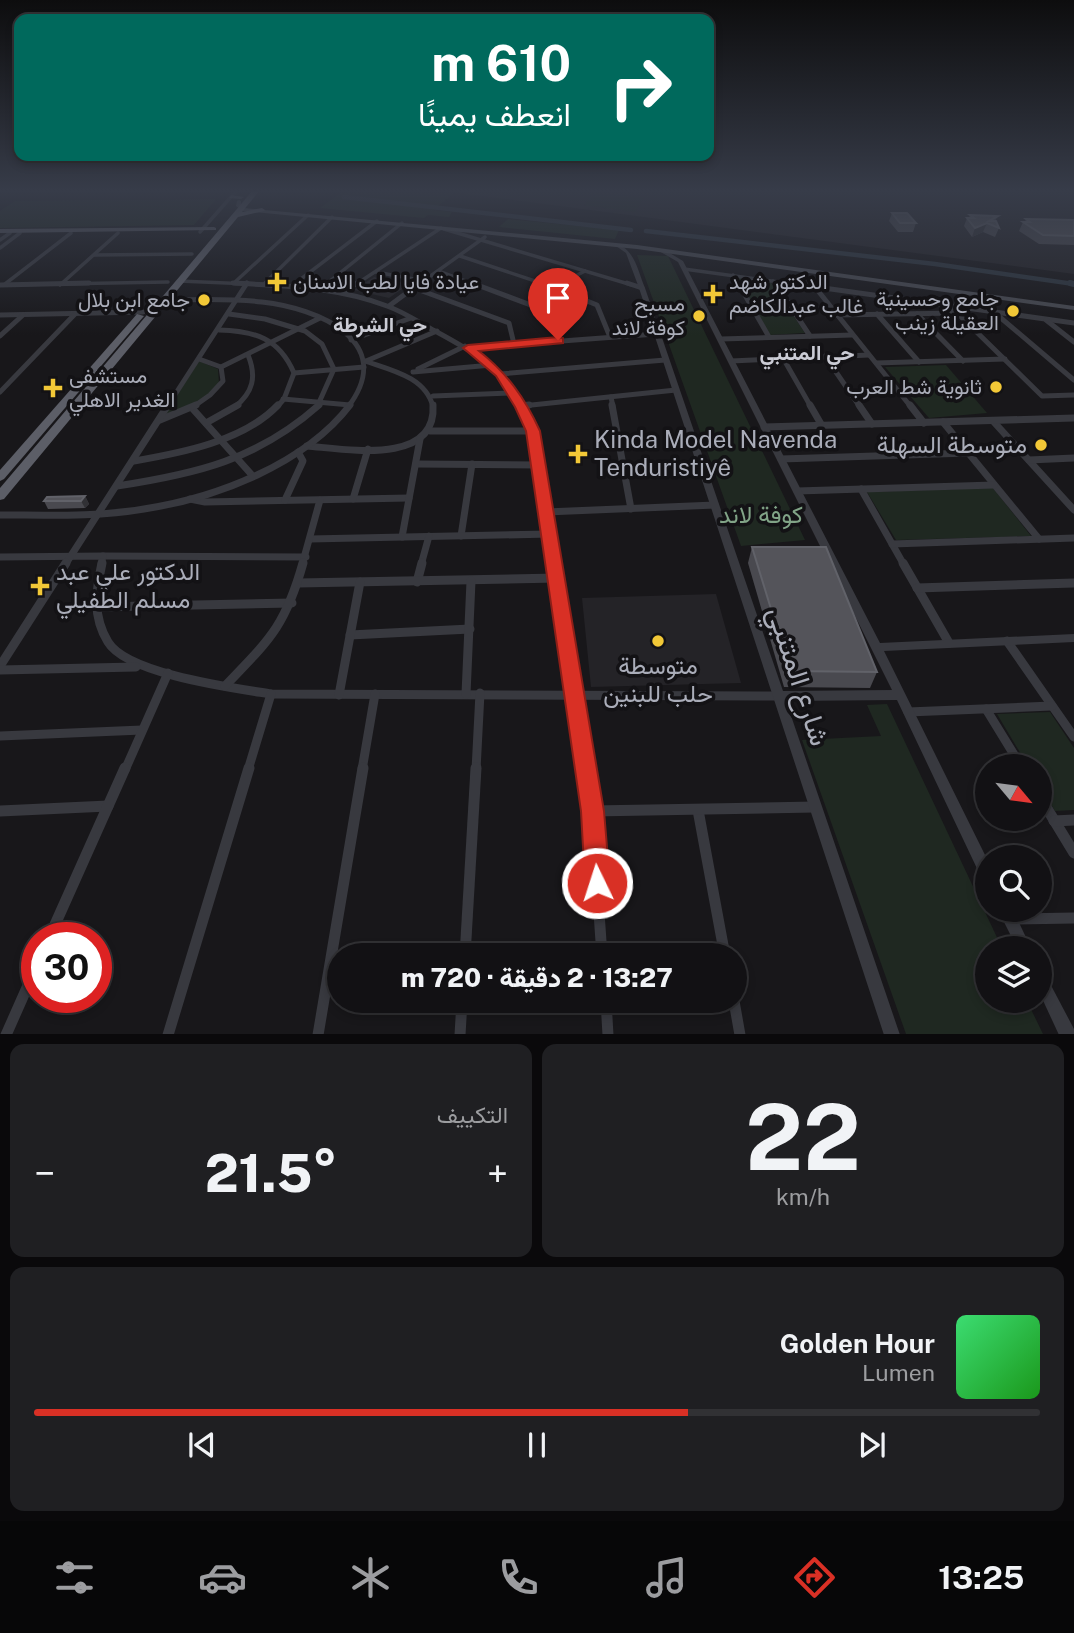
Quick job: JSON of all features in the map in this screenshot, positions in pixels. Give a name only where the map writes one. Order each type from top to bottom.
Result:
[{"type":"highway","points":[[0,477],[66,410],[92,388],[164,300],[192,254],[206,238]]},
{"type":"highway","points":[[0,496],[66,410],[87,377],[143,312],[214,238]]},
{"type":"highway","points":[[87,377],[81,391],[92,388]]},
{"type":"main road","points":[[552,238],[661,250],[684,261],[765,263],[958,287]]},
{"type":"main road","points":[[572,238],[696,250],[958,287],[1074,308]]},
{"type":"main road","points":[[974,291],[1074,302]]},
{"type":"street","points":[[2,285],[64,238]]},
{"type":"street","points":[[60,285],[112,238]]},
{"type":"street","points":[[235,282],[283,238]]},
{"type":"street","points":[[264,284],[310,238]]},
{"type":"street","points":[[292,286],[354,238]]},
{"type":"street","points":[[320,289],[383,238]]},
{"type":"street","points":[[343,293],[424,238]]},
{"type":"street","points":[[480,238],[642,288]]},
{"type":"street","points":[[389,306],[483,239]]},
{"type":"street","points":[[413,372],[466,347],[656,334],[628,252],[618,245]]},
{"type":"street","points":[[628,252],[637,247]]},
{"type":"street","points":[[94,255],[192,254]]},
{"type":"street","points":[[460,256],[554,287],[597,305],[610,337]]},
{"type":"street","points":[[684,261],[733,275],[1074,323]]},
{"type":"street","points":[[684,261],[731,361],[877,647],[975,849]]},
{"type":"street","points":[[765,263],[765,279]]},
{"type":"street","points":[[438,271],[544,310],[553,316],[558,340]]},
{"type":"street","points":[[554,287],[586,271]]},
{"type":"street","points":[[376,272],[425,281]]},
{"type":"street","points":[[733,275],[769,337]]},
{"type":"street","points":[[856,293],[858,276]]},
{"type":"street","points":[[773,281],[810,336]]},
{"type":"street","points":[[2,285],[235,282],[320,289],[389,306],[466,347],[492,365],[522,407],[533,431],[558,578],[572,696],[592,811],[601,943]]},
{"type":"street","points":[[0,668],[247,283]]},
{"type":"street","points":[[815,287],[924,423]]},
{"type":"street","points":[[414,288],[509,323],[514,344]]},
{"type":"street","points":[[973,309],[974,291]]},
{"type":"street","points":[[0,514],[99,514],[189,498],[298,452],[331,428],[350,405],[360,386],[365,364],[361,350],[321,317],[286,307],[238,300],[164,300]]},
{"type":"street","points":[[950,306],[1042,396],[1074,395]]},
{"type":"street","points":[[0,315],[143,312]]},
{"type":"street","points":[[994,312],[1074,380]]},
{"type":"street","points":[[836,315],[957,313]]},
{"type":"street","points":[[0,392],[75,314]]},
{"type":"street","points":[[117,486],[187,475],[237,458],[295,427],[321,403],[334,369],[321,342],[298,329],[254,316],[229,314]]},
{"type":"street","points":[[877,314],[919,362]]},
{"type":"street","points":[[917,314],[962,361]]},
{"type":"street","points":[[0,336],[23,315]]},
{"type":"street","points":[[199,359],[221,367],[321,317]]},
{"type":"street","points":[[351,340],[411,318]]},
{"type":"street","points":[[1046,320],[1074,342]]},
{"type":"street","points":[[134,461],[166,456],[220,439],[267,415],[283,399],[295,373],[288,353],[275,341],[244,331],[219,330]]},
{"type":"street","points":[[295,373],[365,364],[437,331]]},
{"type":"street","name":"شارع المتنبي","points":[[656,334],[892,1034]]},
{"type":"street","points":[[721,340],[852,335]]},
{"type":"street","points":[[206,423],[224,416],[245,399],[255,379],[256,368],[248,355]]},
{"type":"street","points":[[731,361],[869,355]]},
{"type":"street","points":[[825,356],[872,424]]},
{"type":"street","points":[[783,358],[821,424]]},
{"type":"street","points":[[876,363],[1004,359]]},
{"type":"street","points":[[500,374],[665,360]]},
{"type":"street","points":[[307,446],[368,449],[390,447],[420,439],[430,431],[433,422],[433,396],[422,385],[402,374],[365,364]]},
{"type":"street","points":[[402,374],[492,365]]},
{"type":"street","points":[[160,420],[192,408],[214,394],[223,381],[221,367]]},
{"type":"street","points":[[522,407],[676,390]]},
{"type":"street","points":[[433,396],[513,393]]},
{"type":"street","points":[[611,397],[631,509]]},
{"type":"street","points":[[283,399],[350,405]]},
{"type":"street","points":[[192,408],[251,474]]},
{"type":"street","points":[[764,427],[1074,418]]},
{"type":"street","points":[[993,421],[1074,510]]},
{"type":"street","points":[[943,422],[1039,539]]},
{"type":"street","points":[[430,431],[533,431]]},
{"type":"street","points":[[402,537],[420,439]]},
{"type":"street","points":[[353,499],[368,449]]},
{"type":"street","points":[[285,500],[303,461],[298,452]]},
{"type":"street","points":[[781,459],[968,453]]},
{"type":"street","points":[[1029,460],[1074,458]]},
{"type":"street","points":[[416,464],[539,464]]},
{"type":"street","points":[[461,536],[472,464]]},
{"type":"street","points":[[797,491],[994,485]]},
{"type":"street","points":[[861,489],[949,643]]},
{"type":"street","points":[[189,498],[205,502],[410,498]]},
{"type":"street","points":[[225,686],[275,634],[292,603],[320,500]]},
{"type":"street","points":[[546,512],[715,505]]},
{"type":"street","points":[[310,539],[550,534]]},
{"type":"street","points":[[417,582],[429,536]]},
{"type":"street","points":[[892,544],[1074,538]]},
{"type":"street","points":[[0,557],[73,554],[306,557]]},
{"type":"street","points":[[103,556],[96,586],[97,607],[109,645],[132,664],[225,686],[271,694],[339,695],[899,695]]},
{"type":"street","points":[[298,583],[558,578]]},
{"type":"street","points":[[466,694],[471,581]]},
{"type":"street","points":[[339,695],[360,582]]},
{"type":"street","points":[[917,587],[1074,583]]},
{"type":"street","points":[[97,607],[292,603]]},
{"type":"street","points":[[350,635],[470,629]]},
{"type":"street","points":[[877,647],[1074,638]]},
{"type":"street","points":[[1007,641],[1074,737]]},
{"type":"street","points":[[0,668],[141,667]]},
{"type":"street","points":[[56,922],[168,673]]},
{"type":"street","points":[[466,943],[480,693]]},
{"type":"street","points":[[168,1034],[271,694]]},
{"type":"street","points":[[317,1034],[375,694]]},
{"type":"street","points":[[908,712],[1052,706]]},
{"type":"street","points":[[986,709],[1014,754]]},
{"type":"street","points":[[0,736],[142,730]]},
{"type":"street","points":[[0,811],[108,806]]},
{"type":"street","points":[[592,811],[815,807]]},
{"type":"street","points":[[698,810],[723,943]]},
{"type":"street","points":[[1052,818],[1074,853]]},
{"type":"street","points":[[1054,821],[1074,820]]},
{"type":"street","points":[[1052,917],[1074,918]]},
{"type":"street","points":[[6,1034],[21,1001]]},
{"type":"street","points":[[1052,1003],[1068,1034]]},
{"type":"street","points":[[460,1034],[461,1013]]},
{"type":"street","points":[[607,1013],[608,1034]]},
{"type":"street","points":[[736,1013],[740,1034]]},
{"type":"shaded area","points":[[804,238],[1074,238],[1074,274]]},
{"type":"shaded area","points":[[374,277],[409,284],[389,298],[354,290]]},
{"type":"shaded area","name":"متوسطة حلب للبنين","points":[[716,594],[741,683],[591,687],[582,598]]},
{"type":"green space","name":"كوفة لاند","points":[[637,255],[668,256],[805,540],[741,546]]},
{"type":"green space","points":[[736,277],[770,281],[805,333],[769,335]]},
{"type":"green space","points":[[199,361],[218,369],[219,383],[201,400],[163,417]]},
{"type":"green space","points":[[946,365],[987,413],[929,418],[885,367]]},
{"type":"green space","points":[[993,488],[1031,536],[896,540],[867,492]]},
{"type":"green space","points":[[887,704],[975,891],[975,922],[990,922],[996,936],[975,936],[975,1013],[1033,1013],[1043,1034],[906,1034],[802,740],[881,736],[867,705]]},
{"type":"green space","points":[[1050,712],[1074,748],[1074,810],[1055,811],[1052,806],[1052,754],[1021,754],[997,714]]},
{"type":"building","points":[[85,496],[81,501],[44,501],[47,497]]},
{"type":"building","points":[[752,547],[826,547],[877,672],[790,671]]},
{"type":"waterway","points":[[710,238],[935,264],[1074,284],[1070,283]]},
{"type":"place","name":"عيادة فايا لطب الاسنان","points":[[277,282]]},
{"type":"place","name":"الدكتور شهد غالب عبدالكاضم","points":[[713,294]]},
{"type":"place","name":"جامع ابن بلال","points":[[204,300]]},
{"type":"place","name":"جامع وحسينية العقيلة زينب","points":[[1013,311]]},
{"type":"place","name":"مسبح كوفة لاند","points":[[699,316]]},
{"type":"place","name":"ثانوية شط العرب","points":[[996,387]]},
{"type":"place","name":"مستشفى الغدير الاهلي","points":[[53,388]]},
{"type":"place","name":"متوسطة السهلة","points":[[1041,445]]},
{"type":"place","name":"Kinda Model Navenda Tenduristiyê","points":[[578,454]]},
{"type":"place","name":"الدكتور علي عبد مسلم الطفيلي","points":[[40,586]]},
{"type":"place","name":"متوسطة حلب للبنين","points":[[658,641]]},
{"type":"district","name":"حي الشرطة","points":[[380,325]]},
{"type":"district","name":"حي المتنبي","points":[[807,353]]},
{"type":"route","points":[[558,340],[468,348],[500,374],[522,407],[533,431],[558,578],[572,696],[592,811],[597,883]]}]
